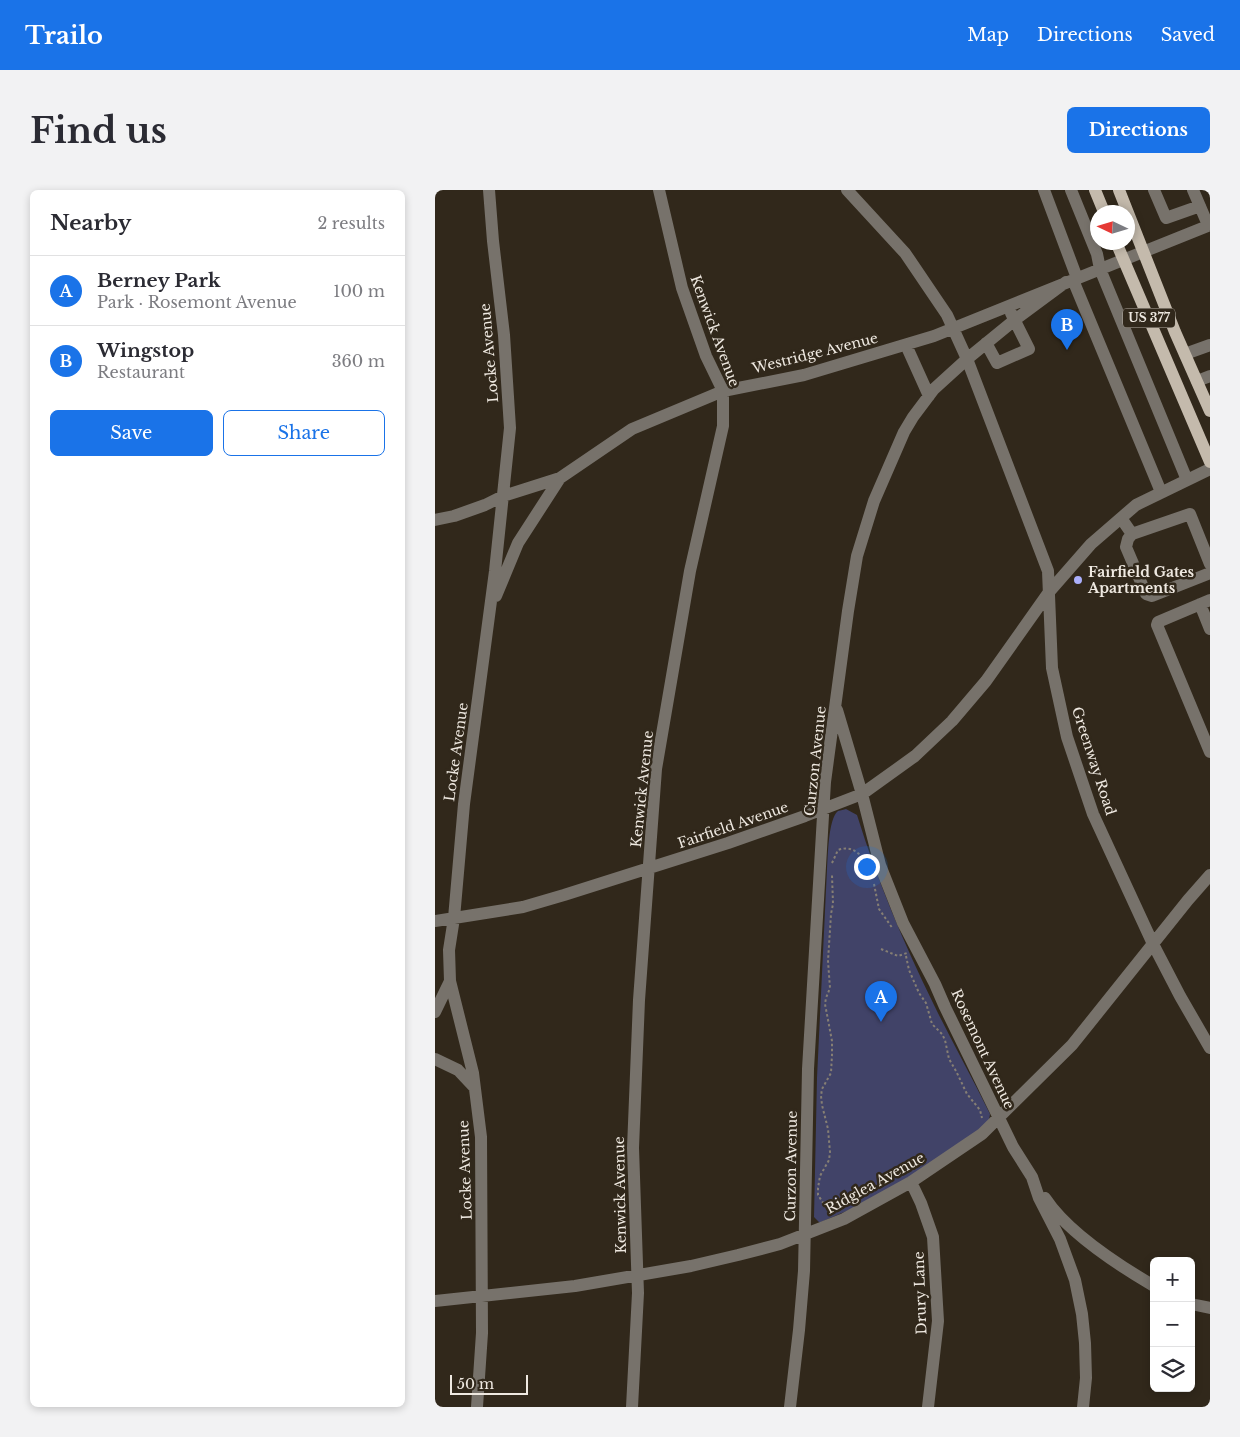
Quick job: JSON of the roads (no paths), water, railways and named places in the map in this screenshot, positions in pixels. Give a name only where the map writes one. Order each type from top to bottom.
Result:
[{"type":"main road","points":[[1095,190],[1101,205]]},
{"type":"main road","name":"US 377","points":[[1119,190],[1210,411]]},
{"type":"main road","name":"US 377","points":[[1119,250],[1210,462]]},
{"type":"street","name":"Locke Avenue","points":[[477,1407],[482,1333],[481,1137],[473,1073],[450,981],[449,950],[454,918],[464,804],[490,609],[510,428],[504,335],[489,190]]},
{"type":"street","name":"Kenwick Avenue","points":[[632,1407],[638,1294],[633,1148],[639,1000],[657,769],[690,571],[723,426],[723,391],[706,356],[682,288],[659,190]]},
{"type":"street","points":[[847,190],[905,253],[947,315],[967,359],[1015,320],[1072,280]]},
{"type":"street","points":[[1043,190],[1072,280],[1161,492]]},
{"type":"street","points":[[1071,190],[1097,254],[1100,269],[1187,480]]},
{"type":"street","points":[[1154,190],[1166,218],[1204,206]]},
{"type":"street","points":[[1193,190],[1204,206],[1209,225]]},
{"type":"street","name":"Westridge Avenue","points":[[435,520],[453,516],[485,505],[503,496],[560,478],[632,429],[723,391],[804,375],[906,345],[953,328],[1209,225]]},
{"type":"street","points":[[986,343],[997,363],[1029,349],[1007,306]]},
{"type":"street","points":[[906,345],[929,396]]},
{"type":"street","points":[[1185,354],[1210,345]]},
{"type":"street","name":"Curzon Avenue","points":[[790,1407],[804,1271],[808,1069],[825,782],[857,556],[874,501],[904,432],[934,388],[967,359]]},
{"type":"street","name":"Greenway Road","points":[[967,359],[1048,571],[1052,668],[1067,737],[1093,814],[1153,944],[1210,1048]]},
{"type":"street","points":[[1197,382],[1210,376]]},
{"type":"street","name":"Fairfield Avenue","points":[[435,921],[523,907],[728,843],[862,794],[915,756],[951,720],[986,681],[1049,592],[1091,544],[1137,505],[1210,469]]},
{"type":"street","points":[[490,609],[518,543],[560,478]]},
{"type":"street","points":[[1210,564],[1190,514],[1132,534],[1128,538],[1126,547],[1146,594],[1152,596],[1210,573]]},
{"type":"street","points":[[1121,518],[1132,534]]},
{"type":"street","points":[[1210,629],[1205,602],[1158,622],[1157,625],[1210,752]]},
{"type":"street","name":"Rosemont Avenue","points":[[836,705],[880,865],[903,923],[911,951],[935,984],[1013,1147],[1032,1178],[1039,1198],[1060,1239],[1075,1280],[1082,1314],[1085,1344],[1086,1378],[1083,1407]]},
{"type":"street","name":"Ridglea Avenue","points":[[435,1301],[575,1286],[691,1266],[780,1244],[845,1219],[911,1182],[983,1134],[1073,1044],[1210,875]]},
{"type":"street","points":[[435,1012],[450,981]]},
{"type":"street","points":[[435,1059],[458,1070],[474,1087]]},
{"type":"street","points":[[1032,1178],[1049,1204],[1069,1226],[1127,1270],[1150,1284]]},
{"type":"street","name":"Drury Lane","points":[[911,1182],[933,1237],[938,1321],[928,1407]]},
{"type":"street","points":[[1195,1305],[1210,1308]]},
{"type":"place","name":"Wingstop","points":[[1067,350]]},
{"type":"place","name":"Fairfield Gates Apartments","points":[[1078,580]]},
{"type":"place","name":"Berney Park","points":[[881,1022]]}]
